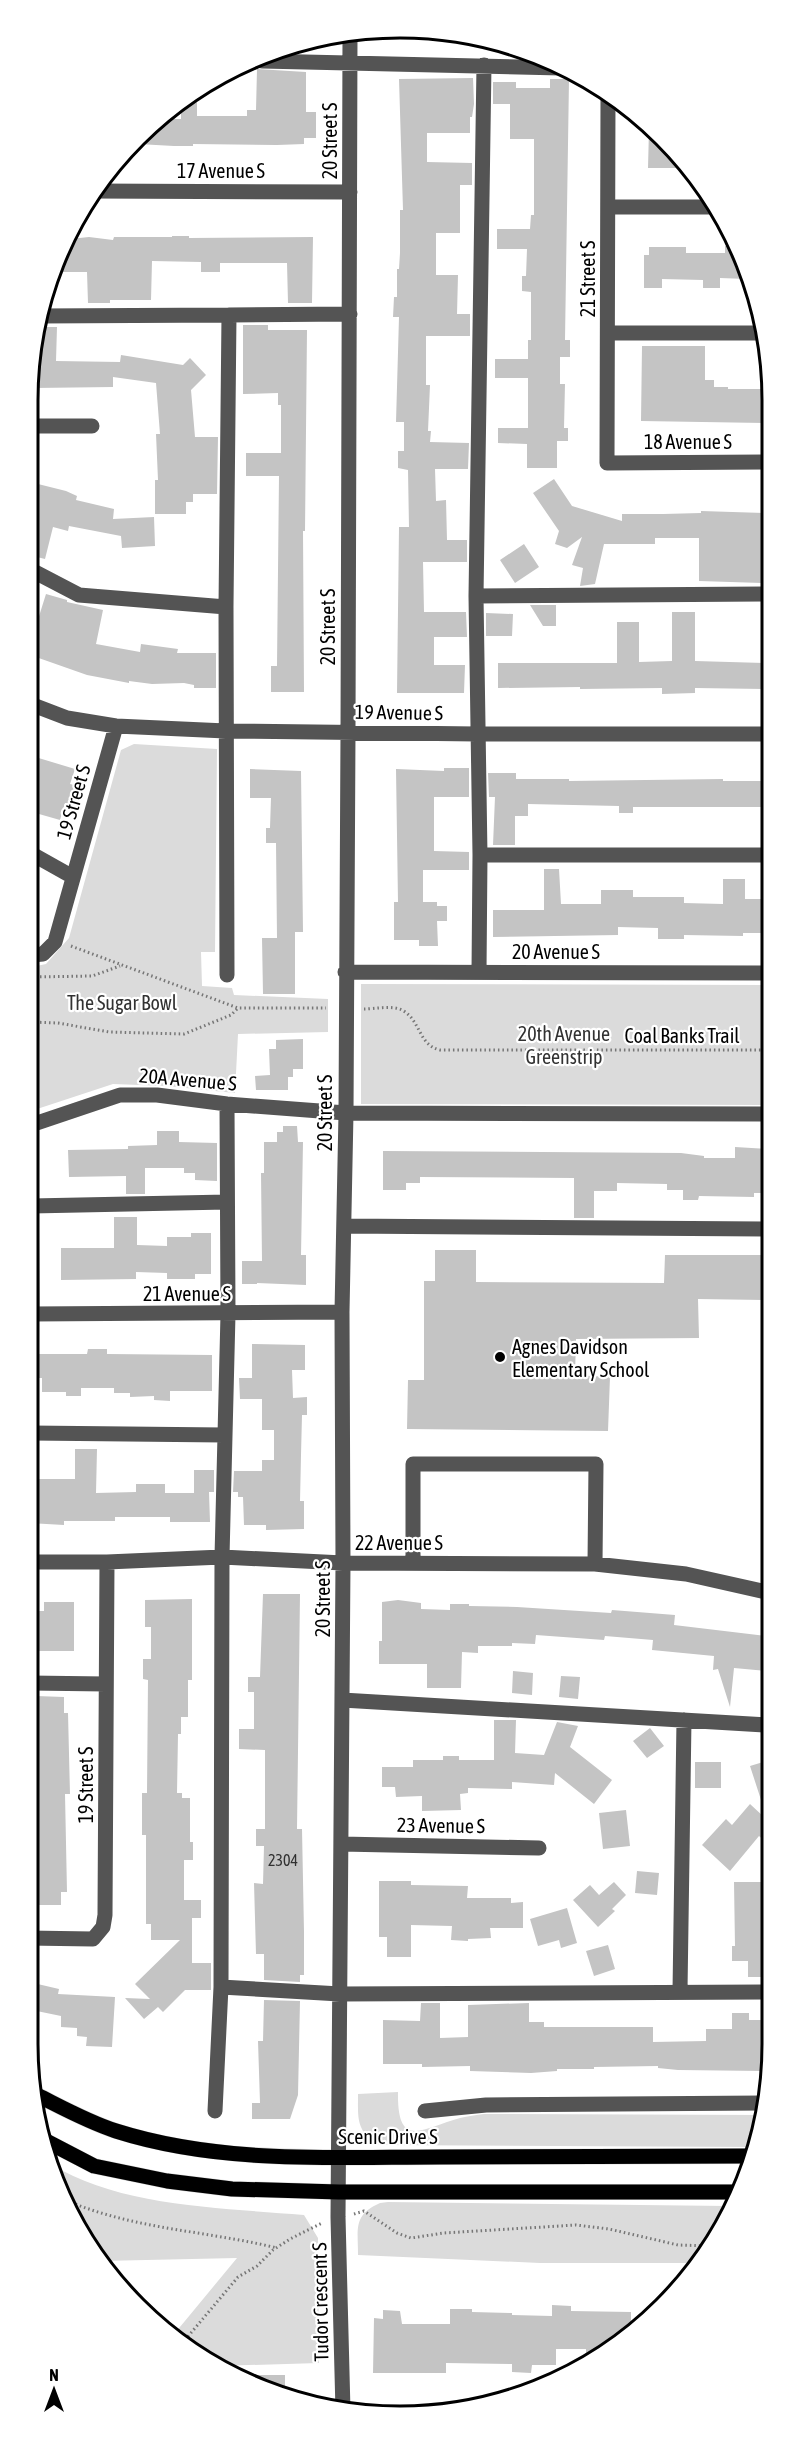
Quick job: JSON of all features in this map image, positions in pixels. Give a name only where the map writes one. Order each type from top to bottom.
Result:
[{"type":"main road","name":"Scenic Drive S","points":[[42,2097],[74,2114],[116,2131],[163,2143],[220,2153],[340,2157],[744,2156]]},
{"type":"main road","points":[[52,2144],[94,2166],[168,2181],[232,2189],[339,2192],[730,2192]]},
{"type":"street","name":"20 Street S","points":[[339,2192],[350,41]]},
{"type":"street","points":[[271,61],[543,67]]},
{"type":"street","points":[[479,972],[480,855],[476,596],[484,65]]},
{"type":"street","name":"21 Street S","points":[[607,463],[608,104]]},
{"type":"street","name":"17 Avenue S","points":[[104,191],[350,192]]},
{"type":"street","points":[[609,207],[706,207]]},
{"type":"street","points":[[47,316],[350,314]]},
{"type":"street","points":[[228,975],[226,607],[229,315]]},
{"type":"street","points":[[608,333],[756,333]]},
{"type":"street","points":[[37,426],[92,426]]},
{"type":"street","name":"18 Avenue S","points":[[607,463],[762,462]]},
{"type":"street","points":[[37,573],[79,595],[226,607]]},
{"type":"street","points":[[476,596],[762,594]]},
{"type":"street","name":"19 Avenue S","points":[[37,707],[67,718],[116,726],[226,731],[762,734]]},
{"type":"street","name":"19 Street S","points":[[37,955],[54,942],[116,726]]},
{"type":"street","points":[[480,855],[762,855]]},
{"type":"street","points":[[37,857],[73,877]]},
{"type":"street","name":"20 Avenue S","points":[[345,972],[762,973]]},
{"type":"street","name":"20A Avenue S","points":[[37,1123],[120,1095],[157,1095],[226,1104],[346,1113]]},
{"type":"street","points":[[215,2111],[221,1987],[222,1557],[228,1314],[226,1104]]},
{"type":"street","points":[[346,1113],[762,1114]]},
{"type":"street","points":[[37,1206],[228,1202]]},
{"type":"street","points":[[344,1226],[762,1229]]},
{"type":"street","name":"21 Avenue S","points":[[37,1314],[342,1312]]},
{"type":"street","points":[[37,1433],[224,1435]]},
{"type":"street","points":[[413,1563],[413,1464],[596,1464],[595,1564]]},
{"type":"street","name":"22 Avenue S","points":[[37,1562],[106,1562],[222,1557],[343,1563],[595,1564],[686,1574],[762,1591]]},
{"type":"street","name":"19 Street S","points":[[37,1938],[93,1939],[103,1928],[105,1915],[106,1562]]},
{"type":"street","points":[[37,1683],[106,1684]]},
{"type":"street","points":[[342,1700],[762,1725]]},
{"type":"street","points":[[680,1991],[684,1720]]},
{"type":"street","name":"23 Avenue S","points":[[341,1844],[539,1848]]},
{"type":"street","points":[[221,1987],[340,1994],[762,1992]]},
{"type":"street","name":"Scenic Drive S","points":[[425,2111],[486,2104],[757,2103]]},
{"type":"street","name":"Tudor Crescent S","points":[[339,2192],[344,2402]]},
{"type":"path","points":[[54,942],[75,947],[120,966],[238,1008],[327,1008]]},
{"type":"path","points":[[37,977],[92,976],[120,966]]},
{"type":"path","points":[[37,1022],[58,1023],[109,1032],[184,1034],[231,1015],[238,1008]]},
{"type":"path","name":"Coal Banks Trail","points":[[364,1009],[394,1008],[402,1011],[413,1021],[425,1043],[440,1050],[762,1050]]},
{"type":"path","points":[[74,2203],[136,2224],[243,2240],[277,2248]]},
{"type":"path","points":[[187,2338],[238,2277],[257,2266],[277,2248],[309,2228],[338,2217],[364,2211],[397,2233],[411,2238],[444,2233],[576,2225],[609,2229],[678,2245],[700,2246]]},
{"type":"green space","name":"The Sugar Bowl","points":[[134,744],[217,749],[215,952],[201,952],[202,986],[232,988],[234,995],[328,999],[328,1032],[238,1034],[235,1093],[166,1086],[113,1084],[37,1109],[37,966],[46,964],[69,938],[121,750]]},
{"type":"green space","name":"20th Avenue Greenstrip","points":[[361,984],[762,985],[762,1105],[361,1104]]},
{"type":"green space","points":[[398,2092],[402,2122],[407,2129],[415,2131],[460,2118],[484,2114],[755,2115],[746,2147],[376,2145],[362,2128],[358,2110],[358,2094]]},
{"type":"green space","points":[[60,2169],[108,2189],[140,2197],[207,2207],[304,2215],[318,2238],[319,2363],[232,2366],[177,2330],[237,2258],[109,2261],[86,2226]]},
{"type":"green space","points":[[388,2202],[724,2206],[688,2263],[540,2263],[358,2255],[359,2223],[365,2212]]},
{"type":"building","points":[[257,69],[306,72],[306,112],[316,112],[316,138],[304,138],[304,144],[277,145],[144,144],[171,119],[181,119],[181,111],[197,100],[197,116],[247,116],[247,110],[256,110]]},
{"type":"building","points":[[473,78],[474,104],[472,117],[470,117],[470,133],[427,133],[427,162],[472,163],[472,185],[460,185],[460,233],[436,233],[436,275],[458,275],[457,314],[470,314],[470,336],[426,336],[426,385],[430,385],[428,431],[431,431],[430,442],[469,443],[468,469],[435,469],[436,501],[446,500],[447,540],[467,540],[467,562],[423,562],[424,612],[466,612],[467,637],[434,637],[434,665],[465,665],[464,693],[397,693],[399,527],[409,527],[408,470],[398,468],[398,451],[404,451],[404,422],[396,422],[399,317],[393,317],[394,297],[397,297],[397,269],[399,269],[400,210],[403,210],[399,79]]},
{"type":"building","points":[[550,79],[569,80],[565,340],[570,340],[570,357],[560,357],[560,384],[565,384],[564,428],[568,428],[568,441],[557,441],[557,468],[527,468],[527,444],[498,443],[498,428],[528,428],[528,378],[495,378],[495,359],[528,359],[528,340],[531,340],[531,292],[522,291],[522,276],[526,276],[527,249],[497,249],[497,229],[530,229],[531,215],[534,215],[534,139],[510,139],[510,104],[493,104],[493,82],[516,82],[516,88],[550,88]]},
{"type":"building","points":[[649,138],[678,168],[648,168]]},
{"type":"building","points":[[89,237],[113,240],[114,237],[313,237],[312,303],[288,303],[287,263],[220,263],[220,272],[201,272],[201,262],[152,261],[151,300],[110,300],[110,303],[88,303],[87,272],[61,272],[75,238]]},
{"type":"building","points":[[725,246],[727,246],[740,279],[720,278],[720,288],[703,288],[703,280],[662,279],[662,288],[644,288],[644,255],[649,255],[649,247],[686,247],[686,253],[725,253]]},
{"type":"building","points":[[243,325],[268,325],[268,330],[307,330],[305,531],[303,531],[304,692],[271,692],[271,666],[277,666],[279,476],[246,476],[246,453],[281,453],[281,405],[278,405],[278,393],[243,394]]},
{"type":"building","points":[[45,327],[57,327],[56,361],[120,362],[121,355],[183,365],[190,358],[206,375],[191,390],[195,437],[218,437],[217,494],[193,494],[193,502],[186,502],[186,514],[155,514],[155,480],[158,480],[156,434],[160,434],[156,383],[113,377],[113,387],[38,388]]},
{"type":"building","points":[[642,346],[705,346],[705,380],[714,380],[714,387],[762,389],[762,423],[641,421]]},
{"type":"building","points":[[554,479],[572,506],[622,521],[622,514],[701,513],[701,511],[762,513],[762,583],[699,581],[699,538],[655,538],[655,544],[604,544],[595,584],[580,586],[583,568],[572,565],[582,537],[567,548],[555,544],[559,531],[533,493]]},
{"type":"building","points":[[37,484],[66,491],[77,496],[76,500],[114,509],[113,519],[154,517],[155,546],[122,548],[121,536],[69,526],[68,531],[53,527],[45,559],[37,557]]},
{"type":"building","points":[[524,544],[539,567],[515,583],[500,560]]},
{"type":"building","points":[[46,594],[67,600],[67,602],[103,610],[96,644],[140,652],[141,644],[178,649],[177,653],[216,653],[216,688],[194,688],[194,685],[184,683],[152,684],[129,681],[129,683],[87,675],[37,657],[37,623]]},
{"type":"building","points":[[530,605],[556,605],[556,626],[543,626]]},
{"type":"building","points":[[672,612],[695,612],[695,661],[762,663],[762,689],[695,688],[695,693],[662,694],[662,688],[498,688],[498,663],[617,663],[617,622],[639,622],[639,662],[672,661]]},
{"type":"building","points":[[486,613],[513,614],[512,636],[486,636]]},
{"type":"building","points":[[37,758],[75,769],[70,784],[79,786],[73,805],[65,803],[60,820],[37,813]]},
{"type":"building","points":[[444,768],[469,768],[469,797],[434,797],[434,851],[469,852],[469,870],[423,870],[423,902],[437,902],[437,906],[447,906],[447,921],[437,921],[438,946],[419,946],[419,940],[394,940],[394,902],[398,902],[396,769],[444,771]]},
{"type":"building","points":[[250,769],[301,771],[303,932],[295,932],[295,994],[263,994],[262,938],[277,938],[276,843],[266,843],[266,828],[270,828],[271,798],[250,798]]},
{"type":"building","points":[[488,773],[516,773],[516,779],[569,779],[569,781],[723,779],[723,781],[762,781],[762,807],[633,807],[633,813],[619,813],[619,806],[528,804],[528,816],[515,816],[515,845],[493,845],[495,797],[489,797]]},
{"type":"building","points":[[544,869],[559,869],[561,904],[601,904],[601,890],[633,890],[633,897],[684,897],[684,903],[723,904],[723,879],[745,879],[745,899],[762,899],[762,933],[743,933],[743,936],[684,935],[684,939],[658,939],[658,928],[618,927],[618,935],[493,937],[493,910],[544,910]]},
{"type":"building","points":[[303,1039],[303,1069],[293,1069],[293,1077],[288,1077],[288,1090],[256,1090],[255,1076],[270,1075],[269,1049],[276,1049],[276,1040]]},
{"type":"building","points":[[283,1126],[297,1126],[298,1142],[303,1142],[301,1255],[306,1255],[306,1285],[242,1284],[242,1261],[262,1261],[261,1173],[264,1173],[264,1142],[277,1142],[277,1132],[283,1132]]},
{"type":"building","points":[[157,1131],[179,1131],[179,1142],[217,1143],[217,1181],[195,1180],[195,1173],[184,1173],[184,1168],[145,1168],[145,1194],[126,1194],[126,1176],[69,1177],[68,1150],[128,1149],[128,1146],[157,1145]]},
{"type":"building","points":[[735,1147],[762,1149],[762,1193],[754,1193],[754,1197],[699,1196],[698,1200],[683,1200],[683,1190],[667,1190],[667,1184],[617,1183],[617,1191],[594,1191],[594,1218],[574,1218],[574,1178],[420,1177],[420,1183],[406,1183],[406,1190],[383,1190],[383,1151],[681,1153],[704,1156],[704,1158],[735,1158]]},
{"type":"building","points":[[114,1217],[137,1217],[137,1245],[167,1246],[167,1237],[191,1237],[191,1233],[211,1233],[211,1274],[195,1274],[195,1279],[167,1279],[167,1273],[136,1272],[136,1279],[61,1280],[61,1248],[114,1248]]},
{"type":"building","name":"Agnes Davidson Elementary School","points":[[435,1250],[476,1250],[476,1282],[664,1283],[665,1255],[762,1255],[762,1300],[698,1299],[699,1338],[576,1339],[575,1375],[610,1377],[608,1431],[407,1429],[408,1380],[424,1380],[424,1281],[435,1281]]},
{"type":"building","points":[[252,1344],[305,1345],[305,1370],[292,1370],[293,1398],[307,1397],[307,1415],[302,1415],[301,1455],[300,1501],[304,1501],[304,1529],[266,1530],[266,1525],[244,1525],[243,1497],[238,1497],[238,1492],[233,1492],[234,1471],[262,1471],[262,1460],[274,1460],[274,1430],[262,1430],[262,1399],[240,1399],[239,1378],[252,1378]]},
{"type":"building","points":[[88,1349],[107,1349],[107,1354],[212,1355],[212,1391],[170,1391],[170,1401],[154,1400],[154,1396],[130,1397],[130,1393],[114,1393],[114,1388],[81,1388],[81,1396],[66,1396],[66,1392],[42,1392],[42,1378],[37,1378],[37,1354],[87,1354]]},
{"type":"building","points":[[75,1449],[97,1449],[96,1493],[136,1492],[136,1484],[165,1484],[165,1493],[194,1493],[194,1470],[214,1470],[214,1492],[209,1492],[210,1522],[170,1522],[170,1517],[115,1517],[115,1521],[64,1521],[64,1525],[37,1523],[37,1479],[75,1479]]},
{"type":"building","points":[[263,1594],[300,1594],[297,1829],[302,1829],[304,1975],[300,1975],[300,1982],[264,1980],[264,1954],[256,1954],[254,1883],[263,1884],[264,1846],[256,1846],[256,1829],[265,1829],[265,1750],[239,1749],[239,1729],[254,1729],[254,1692],[248,1692],[248,1677],[260,1677]]},
{"type":"building","points":[[192,1599],[192,1680],[188,1680],[188,1717],[181,1717],[181,1734],[178,1734],[177,1793],[182,1793],[182,1798],[190,1798],[190,1842],[193,1842],[193,1860],[184,1860],[184,1900],[201,1900],[201,1918],[192,1918],[192,1963],[211,1963],[211,1990],[185,1990],[163,2012],[158,2007],[144,2019],[125,1998],[150,1999],[135,1984],[180,1940],[151,1940],[151,1924],[146,1924],[146,1835],[142,1835],[142,1793],[147,1793],[148,1680],[143,1679],[143,1659],[151,1659],[151,1627],[145,1627],[145,1600]]},
{"type":"building","points":[[398,1600],[421,1603],[421,1609],[450,1610],[450,1604],[469,1604],[469,1606],[611,1613],[612,1610],[675,1615],[674,1625],[762,1636],[762,1671],[734,1668],[730,1707],[718,1669],[713,1670],[714,1656],[652,1650],[653,1640],[605,1636],[604,1640],[536,1635],[535,1644],[512,1643],[512,1646],[478,1646],[478,1653],[462,1652],[461,1688],[427,1688],[427,1664],[379,1664],[379,1641],[382,1641],[382,1602]]},
{"type":"building","points":[[44,1602],[74,1602],[74,1651],[37,1651],[37,1611],[44,1611]]},
{"type":"building","points":[[513,1671],[533,1673],[532,1695],[512,1693]]},
{"type":"building","points":[[561,1676],[580,1677],[578,1699],[559,1697]]},
{"type":"building","points":[[37,1696],[64,1697],[64,1713],[68,1713],[70,1794],[65,1794],[67,1892],[61,1892],[61,1905],[37,1905]]},
{"type":"building","points":[[494,1720],[516,1720],[515,1753],[544,1755],[557,1722],[578,1726],[570,1747],[612,1780],[594,1804],[555,1773],[554,1785],[512,1782],[512,1789],[468,1788],[468,1793],[460,1794],[461,1810],[422,1811],[422,1796],[396,1797],[395,1787],[382,1787],[382,1767],[413,1767],[413,1760],[443,1760],[443,1756],[459,1756],[459,1760],[494,1760]]},
{"type":"building","points":[[650,1728],[664,1746],[647,1758],[633,1741]]},
{"type":"building","points":[[695,1762],[721,1762],[721,1788],[695,1788]]},
{"type":"building","points":[[762,1762],[762,1803],[750,1766]]},
{"type":"building","points":[[750,1804],[762,1815],[762,1838],[759,1836],[730,1871],[702,1845],[726,1819],[732,1825]]},
{"type":"building","points":[[626,1810],[630,1846],[603,1849],[599,1813]]},
{"type":"building","points":[[637,1871],[659,1873],[657,1895],[635,1893]]},
{"type":"building","points":[[379,1881],[411,1881],[411,1885],[468,1886],[467,1898],[511,1898],[511,1903],[523,1902],[523,1928],[490,1928],[491,1938],[468,1939],[468,1941],[451,1940],[452,1926],[411,1925],[411,1957],[387,1957],[387,1937],[379,1937]]},
{"type":"building","points":[[614,1882],[626,1895],[612,1909],[615,1911],[598,1927],[573,1900],[590,1885],[599,1895]]},
{"type":"building","points":[[734,1882],[762,1882],[762,1977],[748,1977],[748,1961],[732,1961],[732,1946],[735,1946]]},
{"type":"building","points":[[567,1908],[577,1943],[561,1948],[559,1940],[538,1946],[530,1919]]},
{"type":"building","points":[[608,1945],[615,1969],[594,1976],[586,1951]]},
{"type":"building","points":[[37,1984],[59,1989],[58,1994],[115,1997],[112,2047],[86,2046],[87,2037],[77,2036],[77,2028],[61,2027],[61,2016],[37,2011]]},
{"type":"building","points":[[264,2000],[300,2001],[298,2095],[290,2119],[252,2119],[252,2103],[260,2103],[258,2041],[263,2041]]},
{"type":"building","points":[[421,2003],[440,2003],[440,2038],[468,2037],[468,2005],[529,2003],[529,2022],[544,2022],[544,2027],[653,2027],[653,2042],[706,2041],[706,2029],[732,2029],[732,2013],[749,2013],[749,2020],[762,2020],[761,2071],[678,2070],[658,2068],[658,2066],[557,2069],[557,2071],[531,2073],[470,2071],[470,2066],[422,2067],[422,2064],[383,2064],[383,2020],[420,2021]]},
{"type":"building","points":[[552,2305],[571,2306],[571,2311],[631,2312],[631,2323],[586,2354],[586,2349],[556,2349],[556,2365],[532,2365],[531,2373],[512,2372],[512,2364],[446,2363],[446,2373],[373,2373],[374,2318],[383,2319],[383,2310],[400,2311],[402,2324],[450,2324],[450,2309],[552,2316]]},
{"type":"building","points":[[252,2375],[285,2375],[285,2388]]},
{"type":"place","name":"Agnes Davidson Elementary School","points":[[500,1357]]}]
